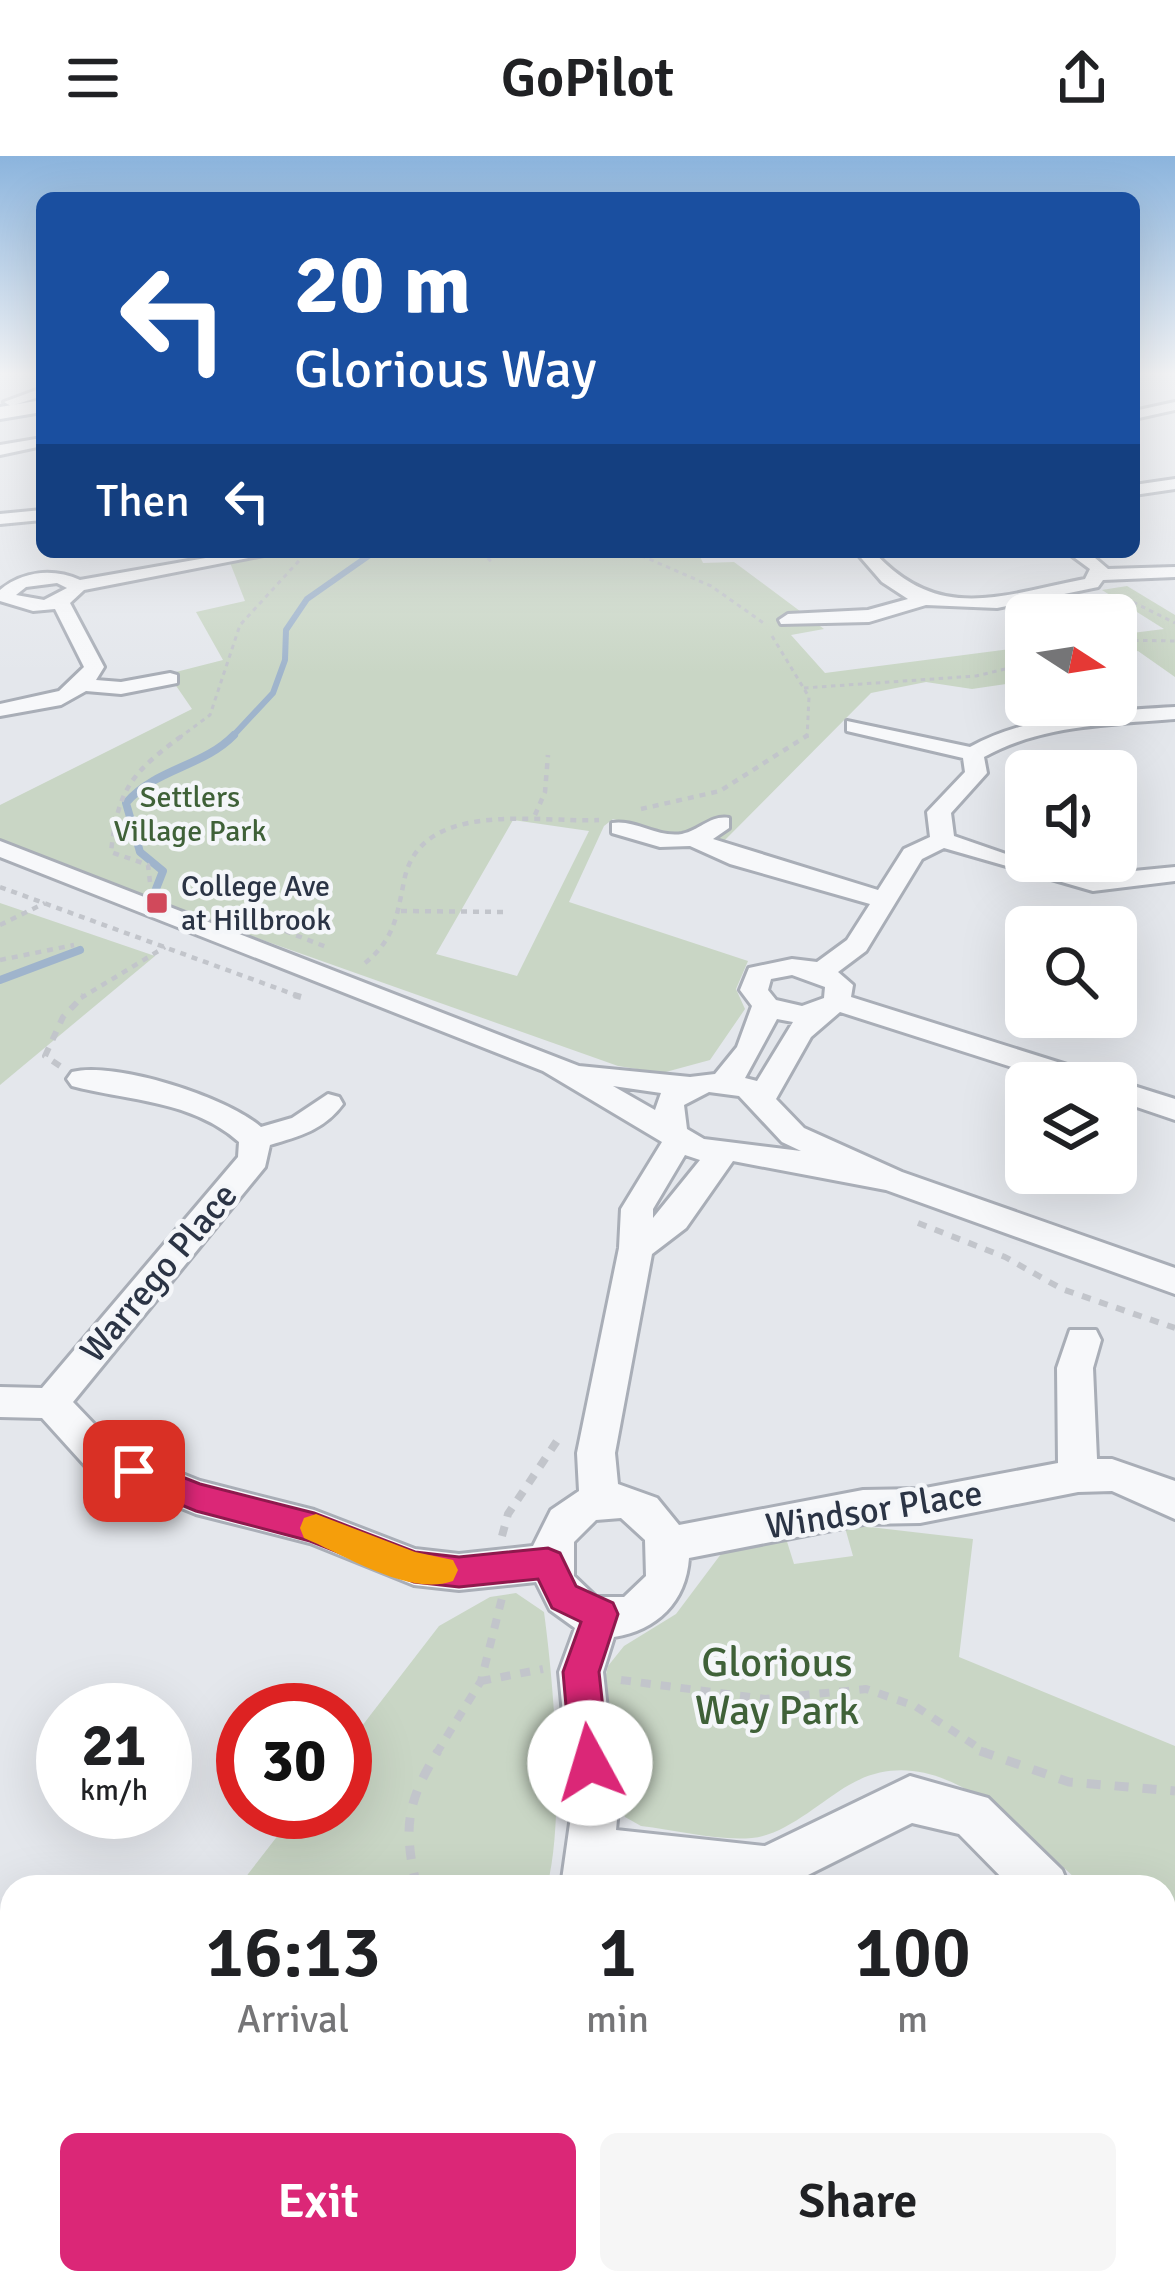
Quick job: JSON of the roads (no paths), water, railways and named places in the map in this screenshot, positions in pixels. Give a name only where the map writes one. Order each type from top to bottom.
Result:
[{"type":"street","points":[[1140,489],[1175,484]]},
{"type":"street","points":[[0,519],[36,516]]},
{"type":"street","points":[[39,578],[46,558]]},
{"type":"street","points":[[78,586],[69,579],[39,578],[12,586],[3,601],[34,605],[60,601],[78,586],[236,558]]},
{"type":"street","points":[[871,558],[919,602]]},
{"type":"street","points":[[1085,558],[1100,568],[1095,579]]},
{"type":"street","points":[[768,607],[787,624],[869,616],[919,602],[949,607],[1095,579],[1175,572]]},
{"type":"street","points":[[60,601],[91,653],[94,667],[85,685]]},
{"type":"street","points":[[0,710],[49,702],[85,685],[122,688],[170,679]]},
{"type":"street","points":[[855,726],[973,754],[1000,739],[1100,718],[1175,713]]},
{"type":"street","points":[[942,840],[939,812],[976,773],[973,754]]},
{"type":"street","points":[[622,818],[661,842],[698,841],[739,859],[885,900]]},
{"type":"street","points":[[698,841],[721,823]]},
{"type":"street","points":[[822,970],[857,945],[913,854],[942,840],[1054,876],[1094,883],[1175,874]]},
{"type":"street","points":[[0,848],[553,1064],[675,1135],[733,1152],[891,1180]]},
{"type":"street","points":[[636,1248],[674,1220],[733,1152],[764,1140],[768,1106],[799,1032],[828,1008],[839,986],[822,970],[790,964],[760,974],[754,990],[766,1006],[787,1015],[828,1008],[1020,1062]]},
{"type":"street","points":[[724,1082],[744,1062],[762,1030],[766,1006]]},
{"type":"street","points":[[553,1064],[689,1087],[724,1082],[768,1106],[794,1135],[891,1180],[1175,1281]]},
{"type":"street","name":"Warrego Place","points":[[51,1403],[254,1159],[255,1139],[243,1125],[146,1088],[82,1079]]},
{"type":"street","points":[[675,1135],[666,1119],[669,1103],[689,1087]]},
{"type":"street","points":[[1137,1097],[1175,1111]]},
{"type":"street","name":"Warrego Place","points":[[255,1139],[303,1125],[328,1104]]},
{"type":"street","points":[[600,1504],[596,1453],[636,1248],[637,1209],[675,1135]]},
{"type":"street","points":[[1078,1476],[1075,1368],[1082,1340]]},
{"type":"street","points":[[0,1402],[51,1403],[104,1459],[196,1497],[314,1527],[414,1567],[502,1569],[548,1563]]},
{"type":"street","name":"Windsor Place","points":[[670,1544],[863,1507],[920,1506],[1078,1476],[1112,1475],[1154,1488],[1175,1502]]},
{"type":"street","points":[[600,1504],[643,1512],[670,1544],[668,1580],[658,1596],[622,1614],[601,1614],[564,1597],[548,1563],[551,1540],[565,1520],[600,1504]]},
{"type":"street","points":[[601,1614],[581,1672],[595,1809],[588,1869],[767,1870],[910,1799],[972,1814],[1033,1875]]},
{"type":"waterway","points":[[233,736],[273,693],[285,660],[286,630],[307,599],[365,558]]},
{"type":"waterway","points":[[154,894],[163,871],[140,852],[126,803],[151,782],[233,736]]},
{"type":"waterway","points":[[0,980],[80,950]]},
{"type":"place","name":"College Ave at Hillbrook","points":[[157,903]]},
{"type":"park label","name":"Settlers Village Park","points":[[190,814]]},
{"type":"park label","name":"Glorious Way Park","points":[[777,1686]]}]
